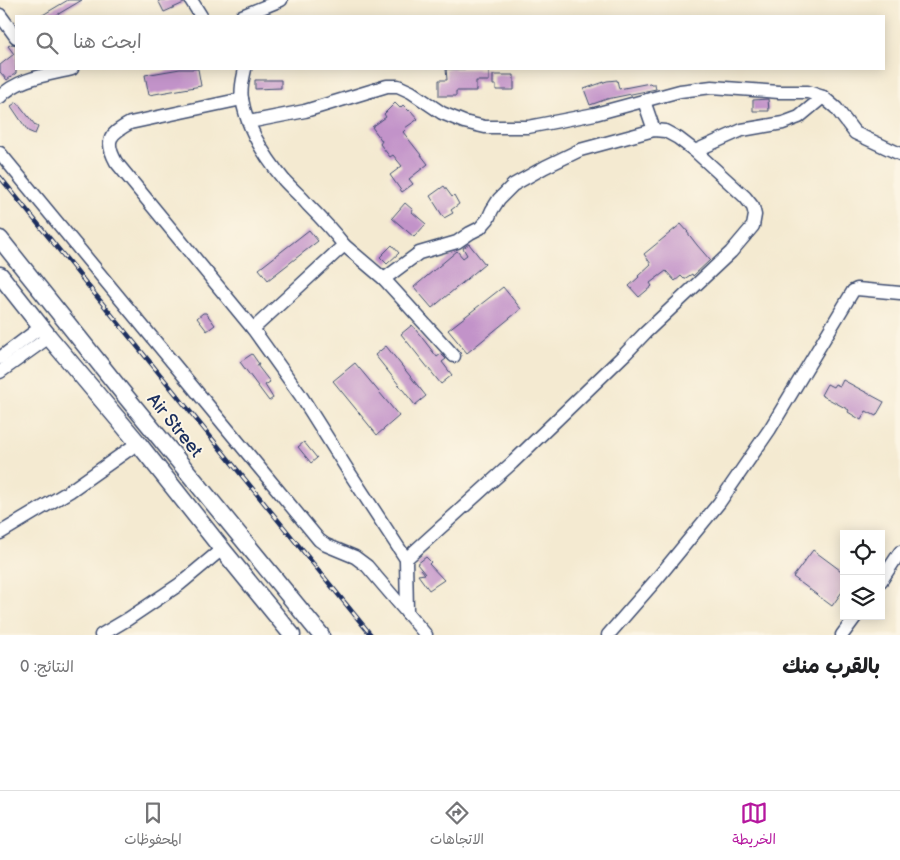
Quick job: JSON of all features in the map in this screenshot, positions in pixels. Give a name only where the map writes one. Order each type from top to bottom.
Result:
[{"type":"main road","name":"Air Street","points":[[0,239],[321,635]]},
{"type":"main road","points":[[0,275],[45,332],[138,442],[292,635]]},
{"type":"street","points":[[191,0],[200,15]]},
{"type":"street","points":[[254,13],[281,0]]},
{"type":"street","points":[[0,15],[15,36]]},
{"type":"street","points":[[0,97],[12,87],[43,72],[62,70]]},
{"type":"street","points":[[244,70],[241,89],[242,99],[249,122],[271,163],[344,245],[384,279],[454,356]]},
{"type":"street","points":[[249,122],[305,112],[387,86],[398,86],[442,112],[464,122],[485,127],[528,127],[594,114],[680,91],[712,87],[779,92],[808,92],[823,97],[836,108],[856,133],[900,154]]},
{"type":"street","points":[[695,151],[742,130],[782,123],[800,117],[823,97]]},
{"type":"street","points":[[242,99],[130,123],[116,131],[110,141],[110,152],[253,329],[301,396],[406,559],[407,613]]},
{"type":"street","points":[[644,101],[654,130]]},
{"type":"street","points":[[384,279],[419,252],[457,242],[480,228],[488,219],[499,199],[513,185],[545,167],[580,150],[654,130],[665,131],[695,151],[745,197],[753,207],[755,215],[753,226],[730,252],[645,332],[625,354],[519,456],[406,559]]},
{"type":"street","points":[[0,153],[319,540],[326,545],[355,556],[368,566],[426,635]]},
{"type":"street","points":[[253,329],[344,245]]},
{"type":"street","points":[[608,635],[719,503],[770,429],[853,290],[900,293]]},
{"type":"street","points":[[0,358],[45,332]]},
{"type":"street","points":[[0,372],[45,332]]},
{"type":"street","points":[[0,533],[70,491],[138,442]]},
{"type":"street","points":[[101,635],[180,584],[222,549]]},
{"type":"street","points":[[884,575],[900,552]]},
{"type":"street","points":[[842,635],[853,620]]},
{"type":"building","points":[[68,0],[82,0],[57,15],[43,15]]},
{"type":"building","points":[[158,0],[183,0],[184,3],[164,12]]},
{"type":"building","points":[[15,45],[16,73],[7,80],[0,72],[0,65],[14,54],[8,46]]},
{"type":"building","points":[[174,70],[198,70],[201,86],[149,95],[145,75]]},
{"type":"building","points":[[446,70],[489,70],[489,81],[476,81],[476,91],[456,91],[456,96],[439,96],[439,80],[447,80]]},
{"type":"building","points":[[493,75],[514,75],[514,90],[496,90],[496,85],[493,85]]},
{"type":"building","points":[[255,80],[281,80],[281,88],[255,89]]},
{"type":"building","points":[[617,80],[619,89],[650,83],[655,84],[656,89],[607,99],[590,105],[584,89],[607,81]]},
{"type":"building","points":[[768,99],[769,111],[753,111],[753,100]]},
{"type":"building","points":[[17,102],[38,127],[35,134],[28,131],[11,106]]},
{"type":"building","points":[[395,103],[400,108],[403,105],[418,119],[405,128],[403,132],[428,164],[409,179],[413,184],[402,192],[390,175],[402,166],[393,155],[390,157],[380,144],[382,141],[372,127],[386,117],[384,114]]},
{"type":"building","points":[[444,186],[452,197],[454,195],[459,204],[451,210],[453,213],[444,218],[430,196]]},
{"type":"building","points":[[405,203],[426,224],[414,237],[392,218]]},
{"type":"building","points":[[681,224],[710,260],[693,276],[692,274],[684,279],[681,276],[675,281],[666,271],[650,283],[652,286],[639,297],[629,286],[651,264],[644,254]]},
{"type":"building","points":[[309,230],[318,241],[268,280],[259,269]]},
{"type":"building","points":[[469,244],[485,264],[432,308],[414,287],[457,251],[463,258],[467,255],[463,248]]},
{"type":"building","points":[[392,245],[399,253],[387,264],[380,257]]},
{"type":"building","points":[[503,287],[521,309],[467,353],[448,330]]},
{"type":"building","points":[[206,313],[215,325],[207,331],[197,318]]},
{"type":"building","points":[[412,325],[437,357],[441,354],[446,359],[442,362],[452,375],[441,384],[401,334]]},
{"type":"building","points":[[386,346],[426,396],[415,405],[375,355]]},
{"type":"building","points":[[252,354],[259,364],[257,365],[270,382],[265,385],[273,398],[269,401],[240,362]]},
{"type":"building","points":[[355,363],[399,416],[377,435],[333,381]]},
{"type":"building","points":[[843,380],[884,402],[876,416],[866,411],[861,420],[848,412],[849,410],[821,395],[827,384],[833,387],[835,384],[840,386]]},
{"type":"building","points":[[304,442],[317,458],[311,463],[298,447]]},
{"type":"building","points":[[813,550],[840,570],[840,595],[832,606],[793,577]]},
{"type":"building","points":[[426,557],[431,562],[429,564],[444,580],[429,590],[418,575],[425,574],[417,564]]},
{"type":"railway","points":[[0,177],[371,635]]}]
